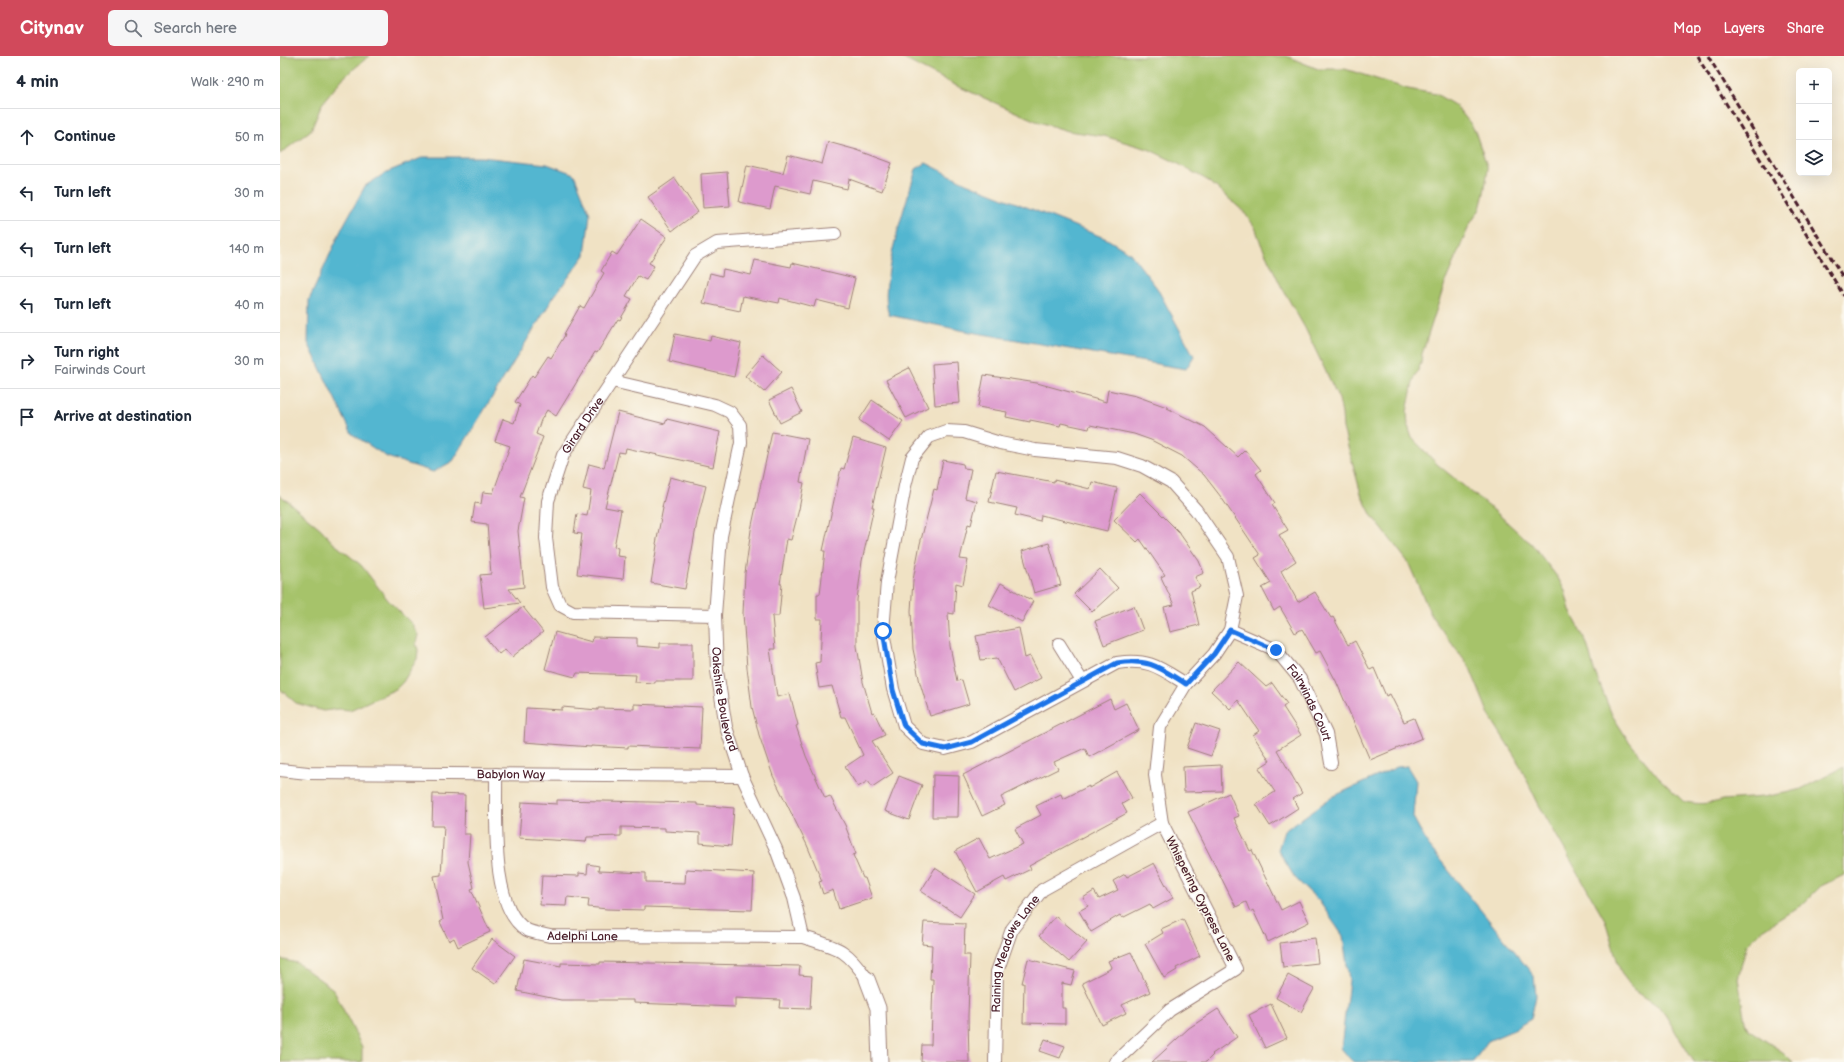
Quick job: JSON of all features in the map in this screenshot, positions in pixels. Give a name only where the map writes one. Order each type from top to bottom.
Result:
[{"type":"street","name":"Girard Drive","points":[[715,615],[573,612],[560,605],[552,587],[546,538],[548,501],[563,455],[694,256],[717,243],[835,234]]},
{"type":"street","name":"Oakshire Boulevard","points":[[612,381],[715,405],[730,412],[740,425],[741,443],[721,536],[715,615],[717,672],[726,726],[742,776],[776,849],[794,898],[803,937]]},
{"type":"street","name":"Whispering Cypress Lane","points":[[1115,1062],[1170,1010],[1236,969],[1162,823],[1155,775],[1160,727],[1186,684],[1214,654],[1230,630],[1236,596],[1228,557],[1196,510],[1171,482],[1142,466],[1117,458],[1035,450],[1000,443],[964,432],[946,431],[929,437],[912,458],[905,486],[887,582],[883,624],[893,690],[904,726],[923,744],[945,749],[972,742],[1117,663],[1133,661],[1154,665],[1186,684]]},
{"type":"street","name":"Fairwinds Court","points":[[1230,630],[1276,650],[1300,679],[1326,734],[1331,763]]},
{"type":"street","points":[[1058,644],[1082,681]]},
{"type":"street","name":"Babylon Way","points":[[280,770],[308,773],[742,776]]},
{"type":"street","name":"Adelphi Lane","points":[[496,774],[498,864],[502,893],[513,917],[526,930],[550,936],[803,937]]},
{"type":"street","name":"Raining Meadows Lane","points":[[996,1062],[997,972],[1012,929],[1042,890],[1162,823]]},
{"type":"street","points":[[803,937],[838,948],[855,962],[867,979],[878,1008],[880,1062]]},
{"type":"green space","points":[[280,56],[369,56],[342,79],[322,104],[311,130],[280,154]]},
{"type":"green space","points":[[898,56],[1286,56],[1318,69],[1345,69],[1408,89],[1436,94],[1456,106],[1475,131],[1488,169],[1480,209],[1470,224],[1446,280],[1422,354],[1421,363],[1413,382],[1407,412],[1408,426],[1412,438],[1438,465],[1531,543],[1558,578],[1565,591],[1570,610],[1587,644],[1594,670],[1612,715],[1628,740],[1657,776],[1683,801],[1692,803],[1708,803],[1785,793],[1801,789],[1844,767],[1844,875],[1821,886],[1803,904],[1762,930],[1747,944],[1738,978],[1745,1022],[1748,1029],[1784,1053],[1793,1062],[1694,1062],[1661,1008],[1634,990],[1621,973],[1605,920],[1539,805],[1516,758],[1489,715],[1470,668],[1432,617],[1408,562],[1372,516],[1361,494],[1343,428],[1339,399],[1305,328],[1281,286],[1261,244],[1255,227],[1243,211],[1209,181],[1148,149],[1104,136],[1068,131],[1036,121],[955,85]]},
{"type":"green space","points":[[280,495],[321,529],[332,542],[361,565],[388,600],[412,624],[418,635],[416,643],[418,650],[417,659],[403,682],[396,689],[350,710],[339,709],[323,711],[296,703],[280,689]]},
{"type":"green space","points":[[280,959],[297,963],[333,989],[362,1047],[362,1062],[280,1062]]},
{"type":"water","points":[[424,157],[481,157],[547,164],[574,174],[590,214],[585,255],[553,298],[453,461],[433,472],[387,457],[352,434],[308,343],[309,300],[342,228],[365,186],[387,172]]},
{"type":"water","points":[[926,163],[966,183],[1107,239],[1130,253],[1157,288],[1194,356],[1186,369],[965,331],[889,315],[886,301],[887,284],[900,221],[916,169]]},
{"type":"water","points":[[1407,766],[1416,781],[1413,817],[1428,845],[1534,976],[1536,996],[1531,1019],[1509,1032],[1488,1041],[1473,1062],[1355,1062],[1350,1059],[1341,1048],[1349,980],[1343,936],[1319,901],[1295,878],[1278,850],[1284,831],[1332,797],[1397,767]]},
{"type":"building","points":[[828,142],[857,150],[892,163],[882,191],[849,179],[847,189],[813,181],[810,194],[775,186],[770,209],[739,202],[747,165],[783,173],[788,155],[822,164]]},
{"type":"building","points":[[727,172],[730,206],[703,208],[701,174]]},
{"type":"building","points":[[675,178],[698,212],[672,231],[648,197]]},
{"type":"building","points":[[641,219],[667,237],[649,263],[654,266],[646,280],[638,276],[626,296],[632,299],[620,320],[618,319],[597,353],[595,352],[556,416],[547,410],[541,420],[536,434],[543,437],[520,497],[524,498],[518,531],[524,587],[509,589],[520,603],[484,608],[480,575],[491,574],[487,524],[472,522],[475,503],[481,504],[483,492],[493,493],[510,446],[495,441],[503,419],[514,423],[520,405],[515,402],[532,375],[534,377],[548,356],[551,358],[580,306],[584,308],[604,273],[601,271],[612,252],[617,255]]},
{"type":"building","points":[[755,260],[791,267],[792,263],[855,278],[848,308],[816,300],[814,307],[780,298],[779,303],[743,296],[740,311],[703,303],[710,273],[722,276],[723,269],[751,275]]},
{"type":"building","points":[[675,334],[710,341],[711,336],[741,343],[734,377],[669,362]]},
{"type":"building","points":[[763,355],[782,372],[764,392],[745,376]]},
{"type":"building","points":[[957,362],[960,403],[935,405],[932,364]]},
{"type":"building","points":[[909,368],[928,407],[906,418],[886,380]]},
{"type":"building","points":[[984,375],[1037,383],[1106,402],[1108,390],[1136,396],[1167,407],[1205,427],[1238,457],[1245,450],[1261,470],[1256,474],[1275,503],[1272,505],[1288,530],[1279,535],[1296,561],[1281,571],[1298,602],[1315,592],[1331,618],[1333,617],[1348,645],[1355,641],[1370,670],[1374,668],[1386,696],[1390,694],[1404,722],[1414,718],[1422,738],[1370,760],[1336,681],[1320,651],[1316,653],[1302,629],[1295,633],[1280,607],[1274,611],[1262,588],[1271,583],[1255,558],[1260,555],[1221,497],[1204,475],[1182,456],[1151,440],[1134,434],[1090,425],[1089,429],[1061,423],[1060,426],[1030,420],[1030,422],[1006,417],[1007,412],[978,407]]},
{"type":"building","points":[[791,389],[802,412],[780,423],[769,400]]},
{"type":"building","points":[[872,400],[903,421],[889,441],[859,420]]},
{"type":"building","points":[[618,412],[665,424],[667,419],[720,432],[713,467],[626,448],[625,453],[619,452],[605,507],[621,510],[614,547],[618,548],[617,556],[625,557],[623,579],[577,574],[582,534],[574,533],[577,514],[587,516],[591,491],[583,489],[589,464],[604,468]]},
{"type":"building","points":[[772,432],[808,439],[800,482],[804,483],[799,509],[791,540],[787,539],[780,584],[782,584],[779,616],[772,616],[775,649],[770,649],[777,697],[790,694],[798,725],[796,726],[806,756],[825,798],[830,796],[845,825],[856,854],[853,855],[863,878],[865,878],[872,898],[839,909],[833,890],[823,894],[819,882],[822,881],[807,845],[773,776],[759,735],[752,707],[747,668],[743,613],[745,573],[751,530]]},
{"type":"building","points":[[853,438],[886,448],[872,507],[874,507],[862,561],[857,600],[857,646],[863,682],[872,713],[874,712],[885,735],[872,741],[893,773],[872,787],[868,781],[858,787],[845,767],[863,755],[845,717],[841,717],[832,686],[819,688],[815,663],[820,662],[822,619],[817,619],[817,594],[820,594],[825,551],[823,551],[841,468],[844,469]]},
{"type":"building","points":[[943,460],[963,464],[964,468],[971,469],[965,498],[977,501],[971,525],[968,524],[960,559],[968,560],[963,585],[956,583],[954,614],[948,613],[950,646],[957,681],[962,680],[969,704],[930,716],[920,683],[913,649],[911,611],[913,580],[920,544],[934,489],[937,490]]},
{"type":"building","points":[[996,471],[1054,482],[1054,480],[1090,489],[1092,482],[1117,488],[1107,531],[1041,515],[1040,521],[1015,515],[1017,508],[989,502]]},
{"type":"building","points":[[670,477],[706,486],[697,522],[685,589],[651,583],[662,507]]},
{"type":"building","points":[[1140,493],[1178,531],[1199,561],[1204,573],[1195,577],[1200,587],[1191,591],[1199,625],[1170,632],[1164,607],[1174,605],[1161,577],[1165,575],[1140,539],[1137,542],[1114,520]]},
{"type":"building","points":[[1049,543],[1061,585],[1034,593],[1022,551]]},
{"type":"building","points":[[1100,569],[1118,588],[1092,612],[1074,594]]},
{"type":"building","points":[[1001,583],[1033,601],[1022,622],[989,605]]},
{"type":"building","points":[[1134,606],[1143,630],[1104,645],[1095,621]]},
{"type":"building","points":[[523,607],[543,632],[512,657],[505,649],[499,654],[485,637]]},
{"type":"building","points":[[1019,628],[1025,658],[1030,656],[1041,678],[1014,692],[997,658],[981,660],[976,636]]},
{"type":"building","points":[[555,632],[592,642],[593,637],[637,638],[637,646],[660,648],[660,643],[693,643],[693,681],[655,681],[655,683],[635,682],[636,675],[577,673],[575,677],[545,669]]},
{"type":"building","points":[[1239,662],[1266,687],[1272,683],[1287,704],[1283,707],[1301,735],[1277,750],[1302,793],[1293,799],[1298,808],[1270,826],[1256,804],[1275,792],[1259,768],[1270,761],[1253,735],[1259,731],[1238,700],[1230,709],[1211,691]]},
{"type":"building","points":[[1110,699],[1114,709],[1126,703],[1139,730],[1089,757],[1085,748],[1054,762],[1058,769],[1001,797],[1005,805],[982,816],[963,775]]},
{"type":"building","points":[[634,704],[702,707],[700,749],[628,746],[628,748],[591,747],[524,742],[526,708],[562,710],[562,707],[598,710],[598,708],[634,709]]},
{"type":"building","points":[[1196,723],[1220,731],[1211,756],[1187,748]]},
{"type":"building","points":[[1221,765],[1222,791],[1184,792],[1183,767]]},
{"type":"building","points":[[1117,772],[1132,798],[1122,804],[1127,813],[1029,866],[1031,869],[1006,881],[1004,877],[977,892],[955,851],[979,838],[990,859],[1023,844],[1015,829],[1041,815],[1036,806],[1061,794],[1063,799],[1089,786],[1089,788]]},
{"type":"building","points":[[933,775],[959,776],[958,817],[932,817]]},
{"type":"building","points":[[899,776],[922,785],[909,820],[885,811]]},
{"type":"building","points":[[1229,793],[1239,816],[1234,818],[1250,851],[1252,850],[1281,910],[1299,901],[1309,922],[1268,942],[1253,910],[1250,912],[1246,902],[1236,907],[1188,812]]},
{"type":"building","points":[[433,794],[465,795],[464,834],[470,834],[468,862],[474,888],[471,889],[490,932],[458,947],[454,938],[449,941],[440,922],[443,920],[434,876],[441,875],[444,826],[432,826]]},
{"type":"building","points":[[557,800],[697,803],[697,805],[734,808],[731,846],[700,843],[700,833],[665,831],[665,828],[621,827],[621,836],[587,837],[586,842],[519,838],[522,802],[557,804]]},
{"type":"building","points":[[1154,863],[1173,898],[1153,909],[1150,904],[1122,918],[1120,915],[1091,932],[1079,911],[1088,906],[1083,898],[1094,891],[1099,899],[1118,890],[1113,881],[1125,874],[1127,877]]},
{"type":"building","points":[[588,864],[599,866],[598,871],[646,873],[646,882],[685,883],[686,869],[754,873],[752,910],[644,907],[644,910],[607,909],[588,907],[589,899],[567,897],[566,906],[540,905],[542,875],[579,876],[579,873],[587,874]]},
{"type":"building","points":[[935,868],[975,894],[960,917],[921,891]]},
{"type":"building","points":[[1056,916],[1087,942],[1069,962],[1039,936]]},
{"type":"building","points":[[1183,919],[1200,956],[1176,968],[1177,970],[1164,978],[1145,944],[1163,933],[1161,929]]},
{"type":"building","points":[[924,922],[965,924],[964,955],[970,955],[968,1016],[969,1062],[921,1062],[922,1045],[931,1045],[933,979],[930,979],[932,945],[922,944]]},
{"type":"building","points":[[1315,938],[1318,963],[1283,967],[1280,943]]},
{"type":"building","points":[[492,939],[515,956],[495,984],[472,968]]},
{"type":"building","points":[[1131,952],[1150,992],[1122,1005],[1126,1013],[1102,1025],[1082,983],[1110,969],[1111,967],[1108,961]]},
{"type":"building","points":[[524,959],[561,966],[561,963],[600,964],[600,962],[800,966],[799,975],[812,976],[810,1009],[779,1008],[780,1000],[735,998],[735,1007],[634,1003],[634,1000],[561,1000],[517,991]]},
{"type":"building","points":[[1028,959],[1075,971],[1071,985],[1062,983],[1062,1008],[1065,1008],[1065,1024],[1023,1023],[1024,983],[1022,983]]},
{"type":"building","points":[[1288,975],[1314,989],[1301,1012],[1276,998]]},
{"type":"building","points":[[1271,1004],[1287,1038],[1265,1048],[1249,1015]]},
{"type":"building","points":[[1218,1009],[1237,1037],[1212,1054],[1213,1055],[1206,1062],[1152,1062],[1189,1028]]},
{"type":"building","points":[[1045,1039],[1065,1046],[1060,1058],[1040,1051]]},
{"type":"railway","points":[[1697,56],[1844,296]]},
{"type":"railway","points":[[1708,56],[1844,279]]},
{"type":"route","points":[[883,631],[893,690],[904,726],[923,744],[945,749],[972,742],[1117,663],[1133,661],[1154,665],[1186,684],[1214,654],[1230,630],[1276,650]]}]
